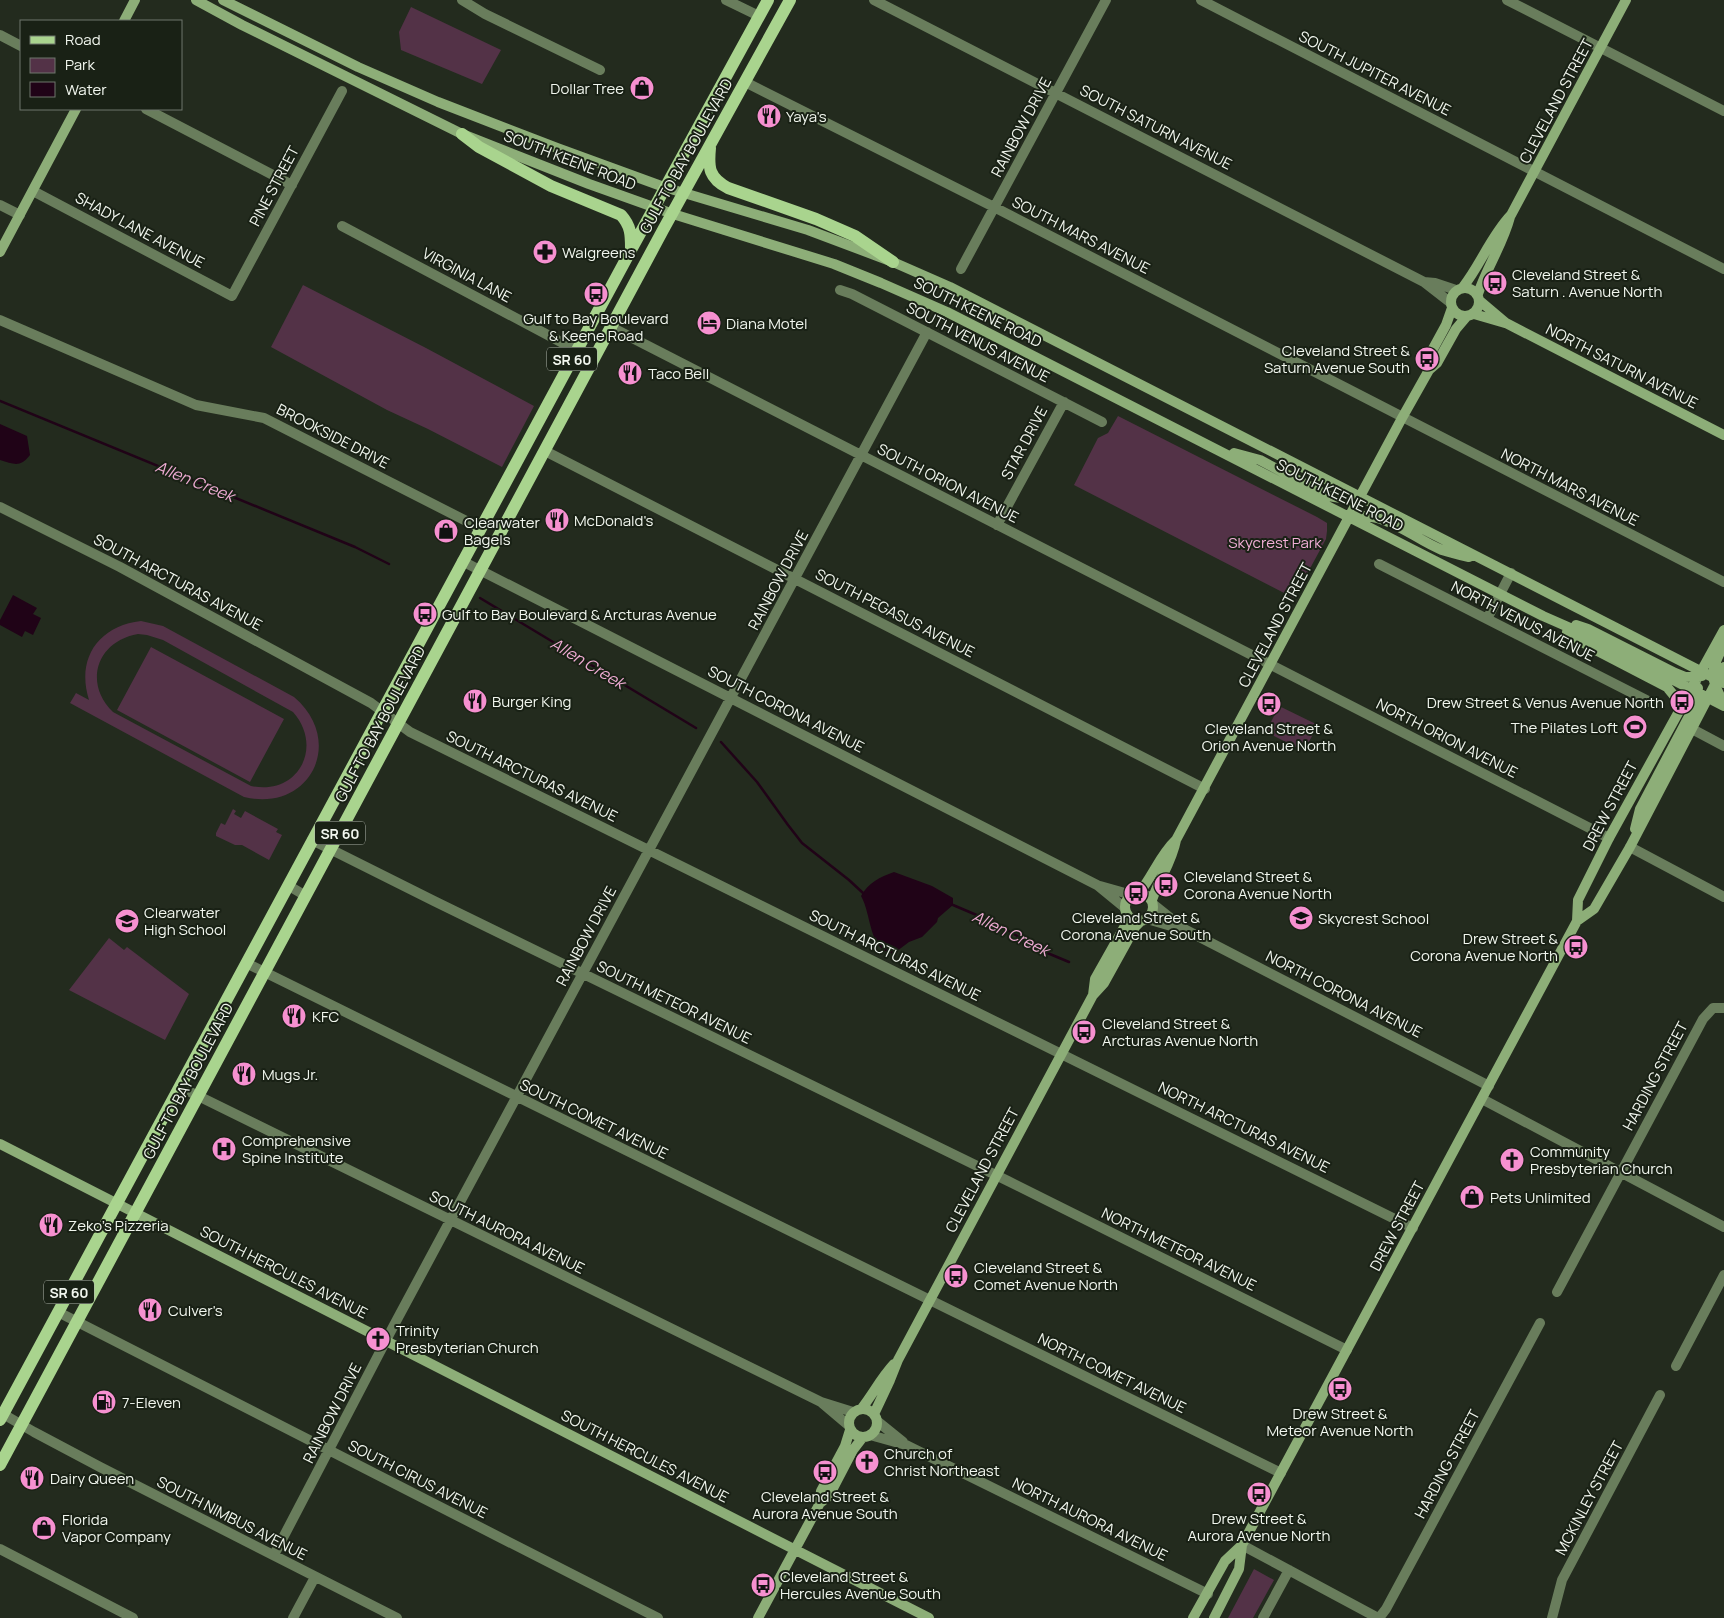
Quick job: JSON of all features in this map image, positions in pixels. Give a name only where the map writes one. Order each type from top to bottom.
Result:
[{"type":"main road","points":[[125,20],[135,0]]},
{"type":"main road","name":"SOUTH KEENE ROAD","points":[[196,0],[250,29],[462,134],[544,168],[673,214],[834,264],[947,312],[1543,616],[1707,685]]},
{"type":"main road","name":"SOUTH KEENE ROAD","points":[[224,0],[358,67],[438,102],[664,187],[808,230],[893,262],[950,287],[1687,664],[1724,704]]},
{"type":"main road","name":"GULF TO BAY BOULEVARD","points":[[2,1417],[664,187],[768,0]]},
{"type":"main road","name":"GULF TO BAY BOULEVARD","points":[[0,1465],[683,193],[790,0]]},
{"type":"main road","name":"CLEVELAND STREET","points":[[1479,298],[1483,278],[1506,233],[1511,215],[1626,0]]},
{"type":"main road","points":[[0,252],[75,110]]},
{"type":"main road","points":[[462,134],[479,147],[551,186],[621,215],[628,223],[631,231],[631,250]]},
{"type":"main road","points":[[711,144],[710,170],[719,183],[728,188],[816,219],[854,236],[893,262]]},
{"type":"main road","name":"CLEVELAND STREET","points":[[1460,289],[1474,273],[1498,228],[1511,215]]},
{"type":"main road","points":[[1471,288],[1479,298],[1477,310],[1470,315],[1458,314],[1452,306],[1453,294],[1460,289],[1471,288]]},
{"type":"main road","name":"NORTH SATURN AVENUE","points":[[1479,298],[1506,323],[1724,435]]},
{"type":"main road","name":"CLEVELAND STREET","points":[[1428,370],[1428,358],[1446,325],[1452,306]]},
{"type":"main road","name":"CLEVELAND STREET","points":[[1136,894],[1148,882],[1165,850],[1176,840],[1205,789],[1428,370],[1437,363],[1456,329],[1470,315]]},
{"type":"main road","name":"NORTH SATURN AVENUE","points":[[1470,315],[1506,323]]},
{"type":"main road","points":[[1214,448],[1260,460],[1328,496],[1341,498],[1360,497]]},
{"type":"main road","points":[[1349,517],[1360,515],[1380,518],[1443,550],[1486,561]]},
{"type":"main road","points":[[1543,616],[1590,647],[1667,687],[1676,698],[1679,710]]},
{"type":"main road","name":"DREW STREET","points":[[1577,921],[1594,909],[1630,847],[1692,728],[1724,630]]},
{"type":"main road","points":[[1707,685],[1724,645]]},
{"type":"main road","points":[[1630,847],[1640,809],[1696,703],[1724,663]]},
{"type":"main road","name":"DREW STREET","points":[[1193,1618],[1225,1561],[1242,1545],[1413,1228],[1577,921],[1578,900],[1679,710],[1724,667]]},
{"type":"main road","name":"CLEVELAND STREET","points":[[1153,903],[1157,886],[1173,855],[1176,840]]},
{"type":"main road","points":[[1136,894],[1146,894],[1153,903],[1152,913],[1143,921],[1131,919],[1126,912],[1127,900],[1136,894]]},
{"type":"main road","name":"CLEVELAND STREET","points":[[1093,995],[1095,979],[1126,924],[1126,912]]},
{"type":"main road","name":"CLEVELAND STREET","points":[[876,1418],[898,1360],[1061,1053],[1093,995],[1104,983],[1135,927],[1143,921]]},
{"type":"main road","name":"SOUTH HERCULES AVENUE","points":[[0,1144],[929,1618]]},
{"type":"main road","name":"CLEVELAND STREET","points":[[858,1410],[873,1394],[882,1377],[898,1360]]},
{"type":"main road","points":[[758,1618],[820,1503],[821,1491],[845,1446],[849,1428],[848,1420],[858,1410],[871,1411],[876,1418],[876,1430],[853,1450],[829,1496],[820,1503]]},
{"type":"main road","points":[[849,1428],[856,1436],[867,1436]]},
{"type":"main road","name":"DREW STREET","points":[[1214,1618],[1239,1569],[1242,1545]]},
{"type":"street","points":[[462,0],[485,14],[600,70]]},
{"type":"street","points":[[726,0],[759,16]]},
{"type":"street","name":"SOUTH SATURN AVENUE","points":[[874,0],[1424,282],[1452,306]]},
{"type":"street","name":"RAINBOW DRIVE","points":[[962,268],[1106,0]]},
{"type":"street","name":"SOUTH JUPITER AVENUE","points":[[1201,0],[1724,268]]},
{"type":"street","points":[[1507,0],[1723,108]]},
{"type":"street","points":[[0,35],[20,45]]},
{"type":"street","name":"SOUTH MARS AVENUE","points":[[745,82],[1402,418]]},
{"type":"street","name":"PINE STREET","points":[[232,296],[342,90]]},
{"type":"street","points":[[148,110],[292,185]]},
{"type":"street","name":"SHADY LANE AVENUE","points":[[33,191],[232,296]]},
{"type":"street","points":[[0,205],[20,215]]},
{"type":"street","name":"VIRGINIA LANE","points":[[342,226],[576,350]]},
{"type":"street","name":"SOUTH SATURN AVENUE","points":[[1424,282],[1460,289]]},
{"type":"street","name":"SOUTH VENUS AVENUE","points":[[840,290],[852,294],[1102,422]]},
{"type":"street","name":"BROOKSIDE DRIVE","points":[[0,320],[196,405],[264,418],[480,528]]},
{"type":"street","name":"SOUTH ORION AVENUE","points":[[611,327],[1270,664]]},
{"type":"street","name":"RAINBOW DRIVE","points":[[274,1556],[450,1221],[927,332]]},
{"type":"street","name":"STAR DRIVE","points":[[997,525],[1064,402]]},
{"type":"street","name":"NORTH MARS AVENUE","points":[[1402,418],[1724,582]]},
{"type":"street","name":"SOUTH PEGASUS AVENUE","points":[[545,451],[1205,789]]},
{"type":"street","name":"SOUTH ARCTURAS AVENUE","points":[[0,507],[120,567],[371,703],[410,732],[1061,1053]]},
{"type":"street","name":"SOUTH CORONA AVENUE","points":[[462,561],[1096,885],[1136,894]]},
{"type":"street","name":"NORTH VENUS AVENUE","points":[[1379,564],[1654,704]]},
{"type":"street","points":[[1487,620],[1511,574]]},
{"type":"street","name":"NORTH ORION AVENUE","points":[[1270,664],[1610,838]]},
{"type":"street","points":[[1692,728],[1724,746]]},
{"type":"street","name":"SOUTH METEOR AVENUE","points":[[312,840],[997,1176]]},
{"type":"street","points":[[1630,847],[1724,897]]},
{"type":"street","name":"SOUTH CORONA AVENUE","points":[[1096,885],[1126,912]]},
{"type":"street","points":[[289,886],[306,896]]},
{"type":"street","name":"NORTH CORONA AVENUE","points":[[1153,903],[1184,930],[1489,1086]]},
{"type":"street","name":"NORTH CORONA AVENUE","points":[[1143,921],[1184,930]]},
{"type":"street","name":"SOUTH COMET AVENUE","points":[[246,963],[930,1300]]},
{"type":"street","name":"HARDING STREET","points":[[1557,1292],[1703,1019],[1713,1008],[1724,1008]]},
{"type":"street","name":"NORTH ARCTURAS AVENUE","points":[[1061,1053],[1413,1228]]},
{"type":"street","name":"SOUTH AURORA AVENUE","points":[[180,1087],[822,1402],[858,1410]]},
{"type":"street","points":[[1482,1099],[1724,1227]]},
{"type":"street","name":"NORTH METEOR AVENUE","points":[[997,1176],[1347,1350]]},
{"type":"street","points":[[1676,1366],[1724,1275]]},
{"type":"street","name":"NORTH COMET AVENUE","points":[[930,1300],[1281,1473]]},
{"type":"street","name":"SOUTH CIRUS AVENUE","points":[[58,1312],[658,1618]]},
{"type":"street","name":"HARDING STREET","points":[[1378,1618],[1386,1609],[1540,1323]]},
{"type":"street","name":"MCKINLEY STREET","points":[[1552,1618],[1562,1580],[1660,1395]]},
{"type":"street","name":"SOUTH AURORA AVENUE","points":[[822,1402],[849,1428]]},
{"type":"street","name":"SOUTH NIMBUS AVENUE","points":[[2,1417],[21,1424],[100,1467],[396,1618]]},
{"type":"street","name":"NORTH AURORA AVENUE","points":[[876,1418],[906,1444],[1208,1594]]},
{"type":"street","name":"NORTH AURORA AVENUE","points":[[867,1436],[906,1444]]},
{"type":"street","points":[[1242,1545],[1378,1618]]},
{"type":"street","points":[[0,1549],[133,1618]]},
{"type":"street","points":[[1263,1618],[1289,1570]]},
{"type":"street","points":[[293,1618],[315,1577]]},
{"type":"green space","points":[[411,7],[501,50],[482,84],[401,50],[399,32]]},
{"type":"green space","points":[[303,285],[534,406],[502,467],[387,410],[271,347]]},
{"type":"green space","name":"Skycrest Park","points":[[1118,416],[1327,523],[1326,539],[1294,598],[1074,485],[1098,438],[1108,433]]},
{"type":"green space","points":[[141,621],[163,626],[294,697],[309,715],[317,733],[318,752],[313,770],[303,784],[287,794],[267,799],[244,797],[70,703],[76,693],[89,700],[86,685],[88,658],[102,637],[126,624]],"holes":[[[138,634],[163,640],[293,712],[302,726],[306,740],[306,753],[301,766],[293,776],[282,784],[268,787],[251,786],[113,712],[104,701],[98,689],[97,676],[99,665],[104,654],[124,638]]]},
{"type":"green space","points":[[151,647],[284,719],[250,782],[117,710]]},
{"type":"green space","points":[[1279,706],[1318,725],[1304,751],[1266,732]]},
{"type":"green space","points":[[233,809],[236,811],[234,814],[241,818],[245,811],[278,829],[276,832],[282,835],[269,860],[242,845],[235,845],[216,836],[221,823],[225,825]]},
{"type":"green space","points":[[109,938],[124,950],[127,947],[189,994],[165,1040],[69,990]]},
{"type":"green space","points":[[1254,1569],[1274,1580],[1253,1618],[1228,1618]]},
{"type":"water","points":[[0,424],[27,436],[30,455],[23,462],[13,464],[0,460]]},
{"type":"water","points":[[13,595],[37,608],[33,614],[41,618],[33,635],[25,631],[22,637],[0,625],[0,620]]},
{"type":"water","points":[[894,872],[932,886],[953,898],[953,905],[938,918],[937,922],[922,937],[909,942],[893,954],[879,946],[861,896],[867,887],[875,881]]},
{"type":"waterway","name":"Allen Creek","points":[[0,401],[355,547],[389,564]]},
{"type":"waterway","name":"Allen Creek","points":[[480,598],[696,728]]},
{"type":"waterway","name":"Allen Creek","points":[[721,742],[757,782],[802,843],[863,893]]},
{"type":"waterway","name":"Allen Creek","points":[[953,905],[993,922],[1045,952],[1069,962]]},
{"type":"place","name":"Dollar Tree","points":[[642,88]]},
{"type":"place","name":"Yaya's","points":[[769,116]]},
{"type":"place","name":"Walgreens","points":[[545,252]]},
{"type":"place","name":"Cleveland Street & Saturn . Avenue North","points":[[1495,283]]},
{"type":"place","name":"Gulf to Bay Boulevard & Keene Road","points":[[596,294]]},
{"type":"place","name":"Diana Motel","points":[[709,323]]},
{"type":"place","name":"Cleveland Street & Saturn Avenue South","points":[[1427,359]]},
{"type":"place","name":"Taco Bell","points":[[630,373]]},
{"type":"place","name":"McDonald's","points":[[557,520]]},
{"type":"place","name":"Clearwater Bagels","points":[[446,531]]},
{"type":"place","name":"Gulf to Bay Boulevard & Arcturas Avenue","points":[[425,614]]},
{"type":"place","name":"Burger King","points":[[475,701]]},
{"type":"place","name":"Drew Street & Venus Avenue North","points":[[1682,702]]},
{"type":"place","name":"Cleveland Street & Orion Avenue North","points":[[1269,704]]},
{"type":"place","name":"The Pilates Loft","points":[[1635,727]]},
{"type":"place","name":"Cleveland Street & Corona Avenue North","points":[[1166,885]]},
{"type":"place","name":"Cleveland Street & Corona Avenue South","points":[[1136,893]]},
{"type":"place","name":"Skycrest School","points":[[1301,918]]},
{"type":"place","name":"Clearwater High School","points":[[127,921]]},
{"type":"place","name":"Drew Street & Corona Avenue North","points":[[1576,947]]},
{"type":"place","name":"KFC","points":[[294,1016]]},
{"type":"place","name":"Cleveland Street & Arcturas Avenue North","points":[[1084,1032]]},
{"type":"place","name":"Mugs Jr.","points":[[244,1074]]},
{"type":"place","name":"Comprehensive Spine Institute","points":[[224,1149]]},
{"type":"place","name":"Community Presbyterian Church","points":[[1512,1160]]},
{"type":"place","name":"Pets Unlimited","points":[[1472,1197]]},
{"type":"place","name":"Zeko's Pizzeria","points":[[51,1225]]},
{"type":"place","name":"Cleveland Street & Comet Avenue North","points":[[956,1276]]},
{"type":"place","name":"Culver's","points":[[150,1310]]},
{"type":"place","name":"Trinity Presbyterian Church","points":[[378,1339]]},
{"type":"place","name":"Drew Street & Meteor Avenue North","points":[[1340,1389]]},
{"type":"place","name":"7-Eleven","points":[[104,1402]]},
{"type":"place","name":"Church of Christ Northeast","points":[[867,1462]]},
{"type":"place","name":"Cleveland Street & Aurora Avenue South","points":[[825,1472]]},
{"type":"place","name":"Dairy Queen","points":[[32,1478]]},
{"type":"place","name":"Drew Street & Aurora Avenue North","points":[[1259,1494]]},
{"type":"place","name":"Florida Vapor Company","points":[[44,1528]]},
{"type":"place","name":"Cleveland Street & Hercules Avenue South","points":[[763,1585]]}]
